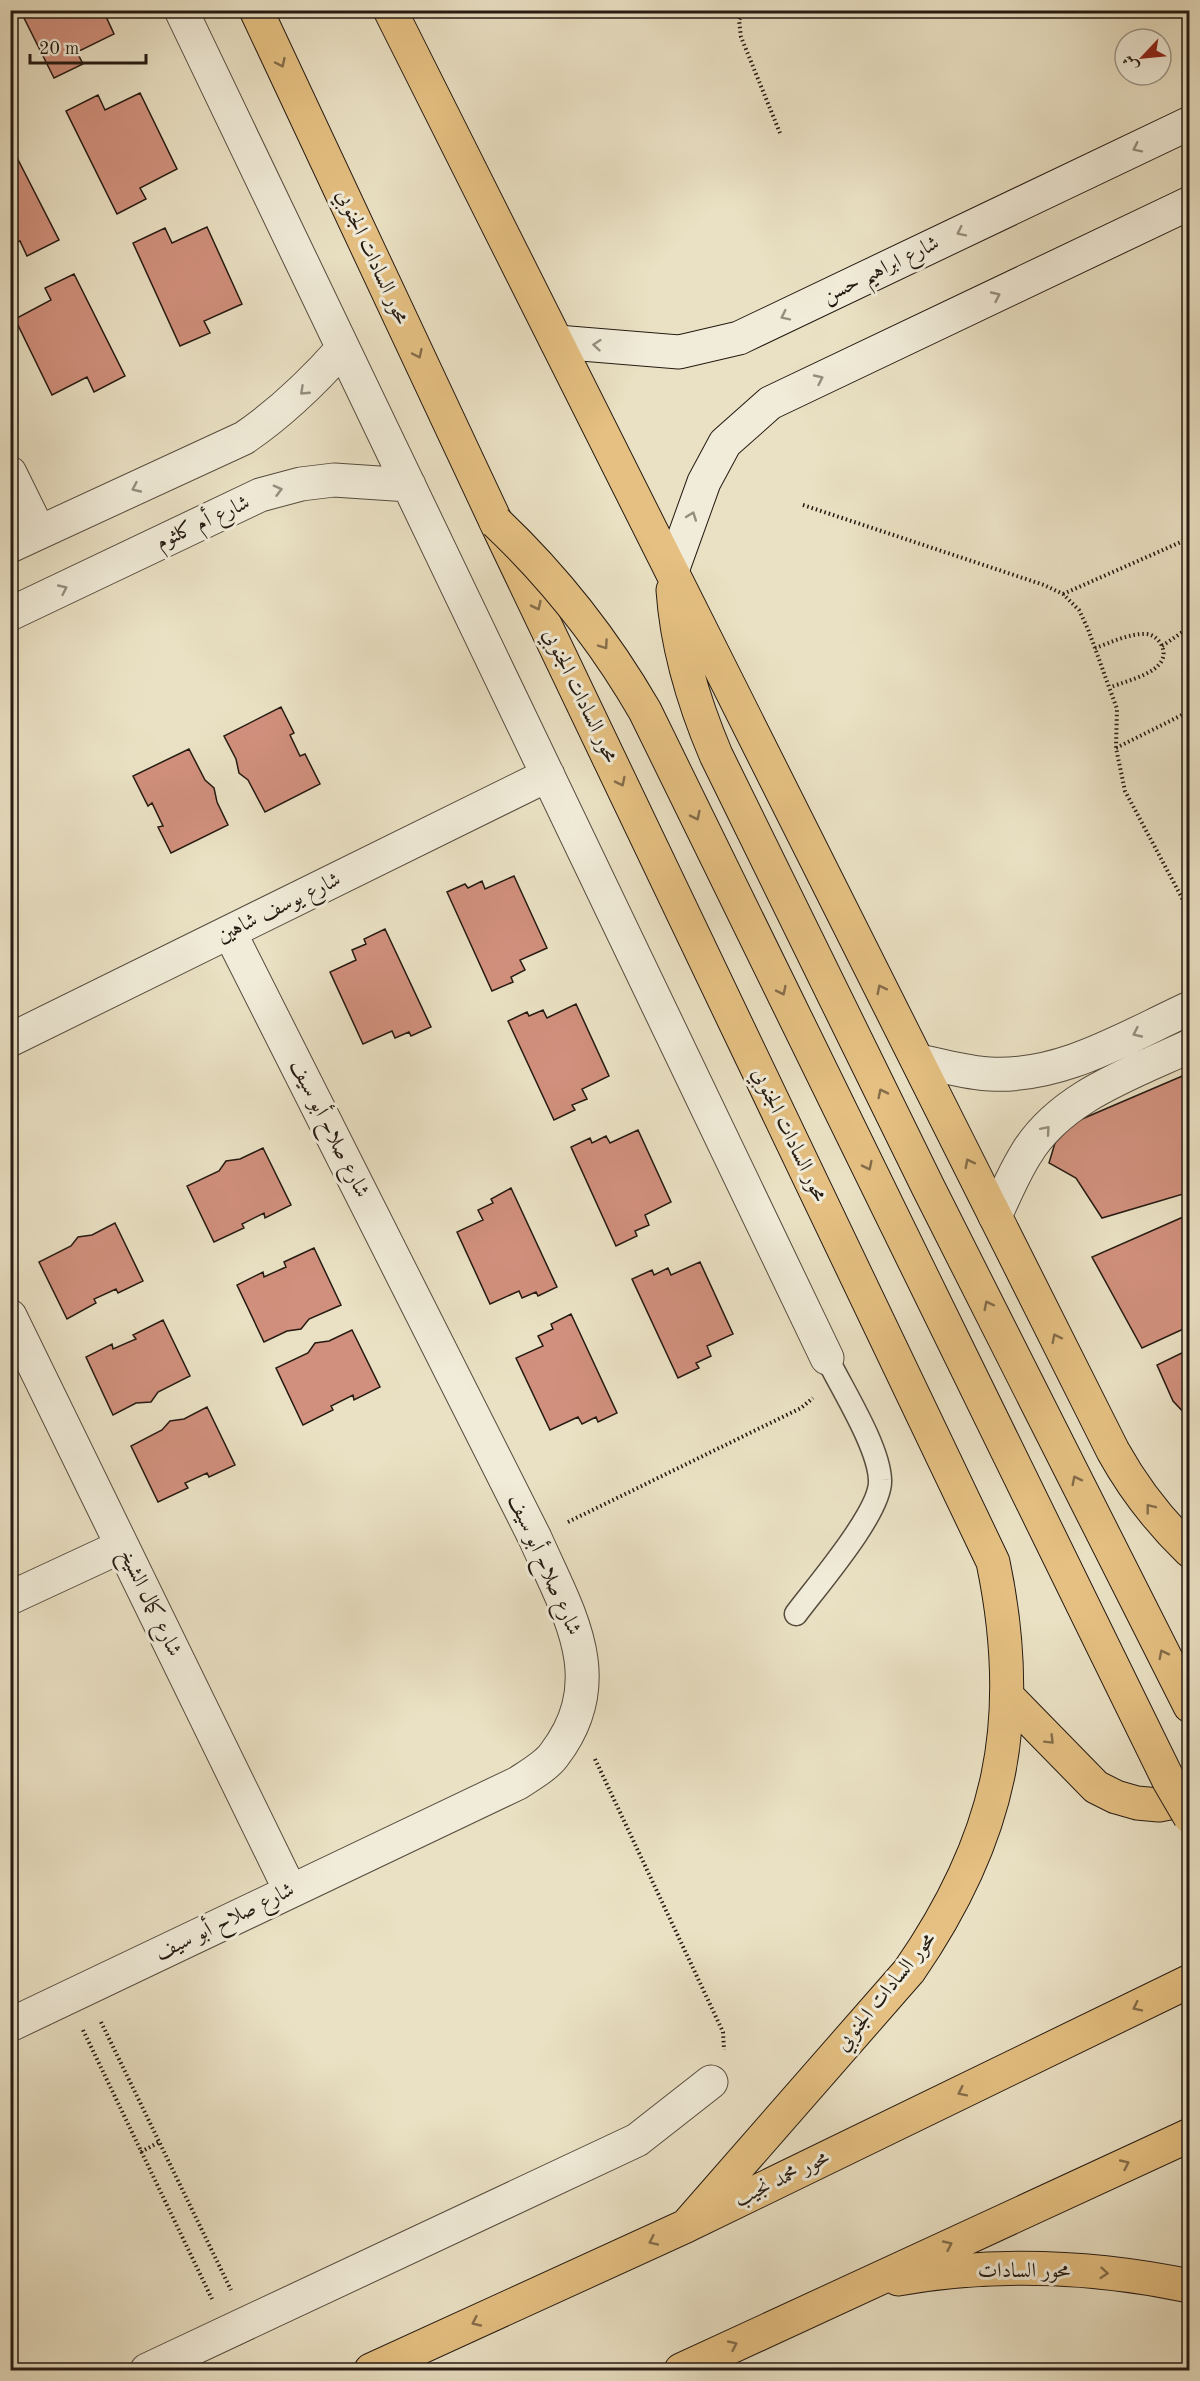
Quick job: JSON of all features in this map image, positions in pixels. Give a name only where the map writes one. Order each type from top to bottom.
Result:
[{"type":"main road","name":"محور السادات الجنوبي","points":[[256,10],[496,522],[993,1562],[1004,1618],[1009,1698],[1005,1743],[983,1833],[963,1881],[939,1928],[909,1971],[686,2226]]},
{"type":"main road","points":[[390,10],[995,1216],[1131,1482],[1152,1511],[1190,1551]]},
{"type":"main road","points":[[496,522],[554,580],[588,621],[618,665],[645,711],[1164,1770],[1190,1817]]},
{"type":"main road","points":[[672,571],[675,618],[684,665],[698,711],[716,755],[923,1176],[1190,1706]]},
{"type":"main road","points":[[1009,1698],[1096,1787],[1116,1797],[1137,1803],[1159,1805],[1190,1799]]},
{"type":"main road","name":"محور محمد نجيب","points":[[371,2370],[686,2226],[1190,1981]]},
{"type":"main road","points":[[681,2370],[858,2286],[1190,2135]]},
{"type":"main road","name":"محور السادات","points":[[858,2286],[920,2275],[982,2269],[1044,2268],[1107,2273],[1190,2286]]},
{"type":"street","points":[[181,10],[827,1358]]},
{"type":"street","name":"شارع ابراهيم حسن","points":[[557,342],[679,352],[739,338],[1190,123]]},
{"type":"street","points":[[672,571],[704,482],[724,443],[770,403],[1190,203]]},
{"type":"street","points":[[10,473],[25,539],[244,438],[279,414],[310,386],[343,348]]},
{"type":"street","name":"شارع أم كلثوم","points":[[10,614],[260,495],[301,484],[334,480],[409,485]]},
{"type":"street","name":"شارع يوسف شاهين","points":[[10,1040],[548,776]]},
{"type":"street","name":"شارع صلاح أبو سيف","points":[[10,2025],[519,1783],[553,1757],[576,1719],[585,1677],[577,1634],[535,1538],[230,933]]},
{"type":"street","points":[[918,1061],[989,1074],[1036,1073],[1080,1059],[1190,1008]]},
{"type":"street","points":[[995,1216],[1027,1152],[1058,1117],[1095,1090],[1190,1046]]},
{"type":"street","name":"شارع كمال الشيخ","points":[[10,1316],[290,1890]]},
{"type":"street","points":[[10,1598],[122,1546]]},
{"type":"street","points":[[147,2370],[637,2140],[711,2082]]},
{"type":"lane","points":[[796,1614],[874,1508],[880,1480],[872,1448],[827,1358]]},
{"type":"path","points":[[744,10],[739,21],[741,37],[780,132]]},
{"type":"path","points":[[803,505],[1044,585],[1063,594],[1079,610],[1111,687],[1117,709],[1116,748],[1125,791],[1190,913]]},
{"type":"path","points":[[1063,594],[1190,538]]},
{"type":"path","points":[[1162,646],[1190,627]]},
{"type":"path","points":[[1095,648],[1138,634],[1148,634],[1156,638],[1162,646],[1163,655],[1160,664],[1152,671],[1111,687]]},
{"type":"path","points":[[1116,748],[1190,711]]},
{"type":"path","points":[[535,1538],[801,1408],[815,1397],[828,1380],[827,1358]]},
{"type":"path","points":[[576,1719],[723,2032],[725,2060],[711,2082]]},
{"type":"path","points":[[76,1993],[159,2142],[237,2327]]},
{"type":"path","points":[[76,1993],[141,2152],[237,2327]]},
{"type":"path","points":[[141,2152],[159,2142]]},
{"type":"building","points":[[20,10],[103,10],[114,34],[77,52],[83,64],[54,78]]},
{"type":"building","points":[[140,93],[177,169],[140,188],[146,199],[117,214],[66,111],[98,95],[105,110]]},
{"type":"building","points":[[10,144],[59,240],[27,256],[20,241],[10,245]]},
{"type":"building","points":[[207,227],[242,304],[204,321],[210,333],[180,346],[133,243],[165,228],[172,243]]},
{"type":"building","points":[[74,274],[125,376],[94,392],[87,377],[52,395],[15,319],[51,300],[45,288]]},
{"type":"building","points":[[281,707],[294,733],[290,735],[300,756],[305,754],[320,784],[265,812],[248,780],[239,773],[236,759],[224,736]]},
{"type":"building","points":[[189,749],[205,780],[214,788],[217,802],[228,825],[171,853],[158,827],[163,826],[152,803],[148,806],[133,776]]},
{"type":"building","points":[[514,876],[547,948],[520,960],[525,970],[511,977],[513,982],[492,991],[447,892],[465,884],[468,888],[482,881],[485,889]]},
{"type":"building","points":[[385,929],[431,1027],[411,1036],[409,1032],[395,1038],[392,1031],[363,1044],[330,972],[356,960],[352,950],[366,944],[364,939]]},
{"type":"building","points":[[576,1004],[609,1076],[582,1089],[587,1099],[572,1105],[575,1110],[554,1120],[508,1021],[527,1012],[529,1016],[543,1010],[547,1018]]},
{"type":"building","points":[[1187,1074],[1190,1080],[1190,1192],[1102,1218],[1076,1178],[1049,1163],[1055,1143],[1075,1122]]},
{"type":"building","points":[[638,1130],[671,1202],[645,1215],[649,1225],[635,1231],[637,1236],[616,1246],[571,1147],[590,1138],[592,1143],[606,1136],[610,1143]]},
{"type":"building","points":[[263,1148],[291,1205],[265,1218],[264,1213],[242,1224],[244,1228],[214,1242],[187,1186],[219,1171],[226,1161],[240,1159]]},
{"type":"building","points":[[511,1188],[557,1287],[538,1296],[536,1292],[522,1298],[519,1291],[490,1304],[457,1232],[483,1220],[478,1210],[493,1203],[491,1199]]},
{"type":"building","points":[[1190,1214],[1190,1326],[1142,1348],[1092,1257]]},
{"type":"building","points":[[115,1223],[143,1281],[118,1293],[116,1289],[94,1299],[96,1303],[67,1319],[39,1262],[71,1246],[78,1237],[92,1235]]},
{"type":"building","points":[[314,1248],[341,1305],[309,1319],[301,1329],[287,1331],[264,1342],[237,1285],[263,1272],[264,1277],[286,1267],[284,1262]]},
{"type":"building","points":[[700,1262],[733,1334],[707,1346],[711,1356],[696,1363],[699,1368],[678,1378],[632,1279],[652,1270],[654,1275],[668,1268],[671,1275]]},
{"type":"building","points":[[571,1314],[617,1413],[598,1422],[596,1417],[582,1424],[578,1417],[550,1430],[516,1358],[543,1346],[538,1336],[553,1329],[551,1324]]},
{"type":"building","points":[[163,1320],[190,1376],[158,1392],[151,1402],[136,1403],[113,1415],[86,1357],[112,1344],[113,1349],[136,1339],[133,1335]]},
{"type":"building","points":[[352,1330],[380,1387],[354,1400],[353,1395],[331,1406],[333,1410],[303,1425],[276,1368],[308,1353],[315,1343],[329,1341]]},
{"type":"building","points":[[1190,1349],[1190,1419],[1173,1401],[1157,1365]]},
{"type":"building","points":[[207,1407],[235,1465],[209,1477],[207,1473],[185,1483],[188,1488],[158,1502],[131,1446],[162,1430],[170,1421],[184,1419]]}]
